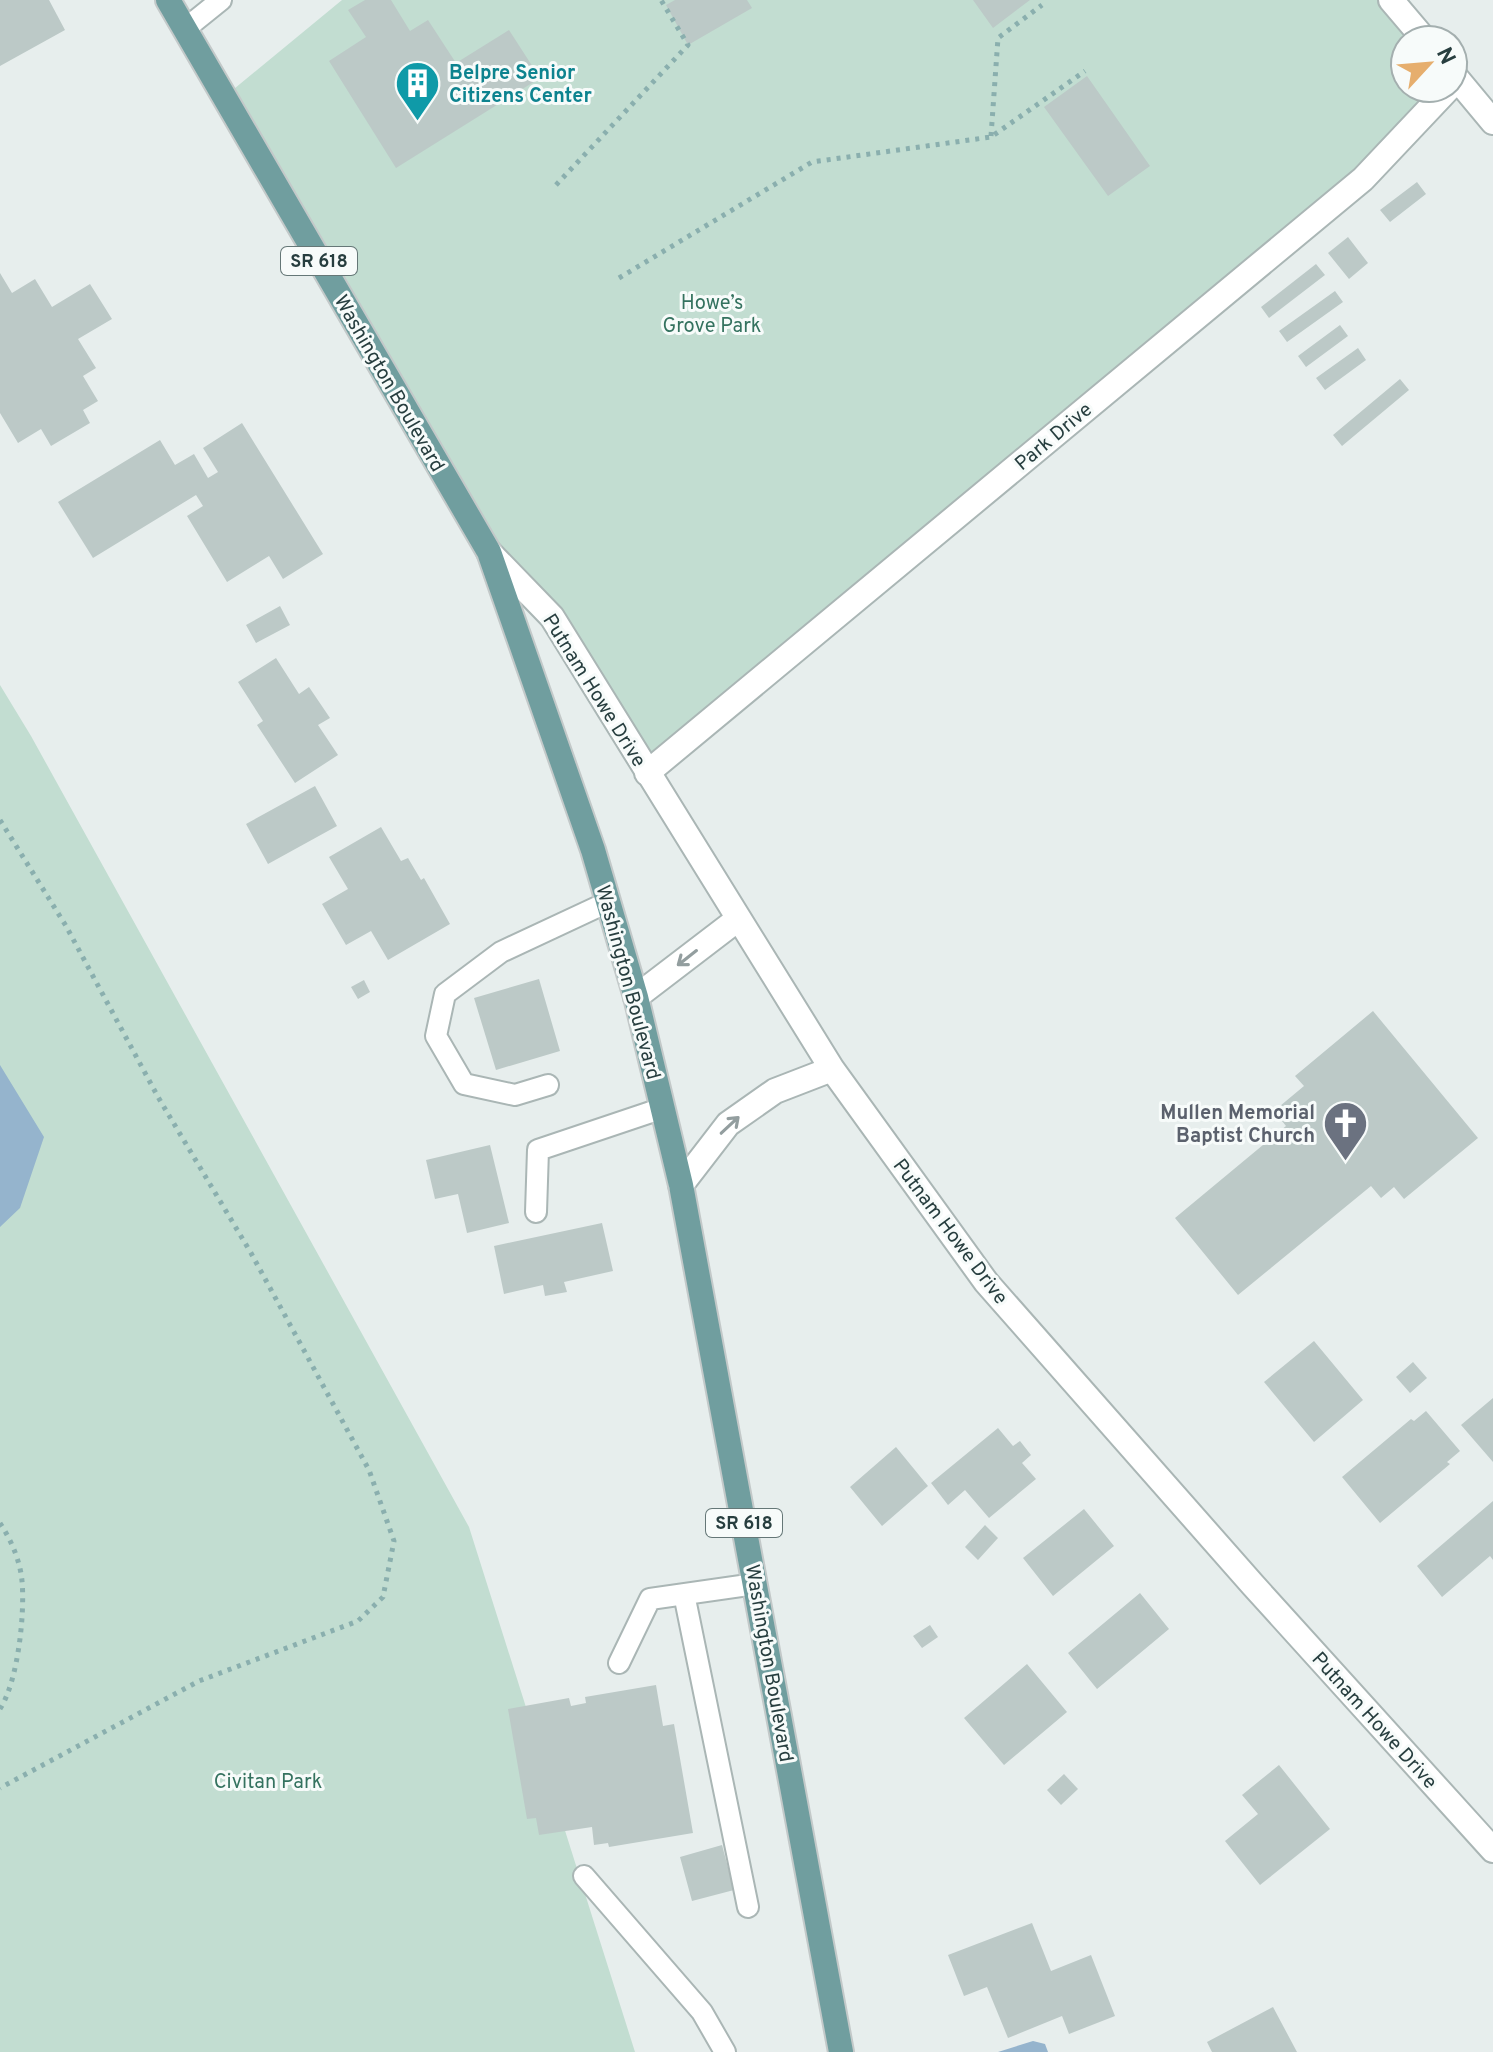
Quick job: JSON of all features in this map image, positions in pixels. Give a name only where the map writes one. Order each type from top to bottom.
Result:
[{"type":"main road","name":"Washington Boulevard","points":[[168,0],[489,552],[543,700],[636,997],[681,1185],[841,2052]]},
{"type":"street","points":[[1391,0],[1411,24]]},
{"type":"street","points":[[1469,97],[1493,122]]},
{"type":"street","name":"Park Drive","points":[[647,773],[1363,179],[1432,104]]},
{"type":"street","name":"Putnam Howe Drive","points":[[489,552],[552,617],[832,1069],[986,1282],[1253,1585],[1493,1850]]},
{"type":"street","points":[[636,997],[738,919]]},
{"type":"street","points":[[681,1185],[728,1124],[775,1091],[832,1069]]},
{"type":"lane","points":[[185,29],[221,0]]},
{"type":"lane","points":[[548,1085],[515,1095],[464,1084],[436,1036],[445,994],[501,952],[608,902]]},
{"type":"lane","points":[[536,1212],[538,1150],[663,1108]]},
{"type":"lane","points":[[619,1663],[650,1599],[755,1584]]},
{"type":"lane","points":[[684,1594],[748,1907]]},
{"type":"lane","points":[[584,1876],[702,2012],[725,2052]]},
{"type":"path","points":[[556,185],[688,45],[661,0]]},
{"type":"path","points":[[991,137],[998,38],[1042,5]]},
{"type":"path","points":[[619,278],[812,162],[991,137],[1085,71]]},
{"type":"path","points":[[0,820],[66,926],[158,1097],[251,1253],[369,1470],[394,1541],[383,1597],[358,1621],[199,1681],[0,1788]]},
{"type":"path","points":[[0,1523],[14,1547],[22,1580],[20,1628],[12,1677],[0,1709]]},
{"type":"green space","name":"Howe’s Grove Park","points":[[342,0],[1391,0],[1411,24],[1389,24],[1389,104],[1435,104],[1407,136],[647,773],[552,617],[489,552],[223,98]]},
{"type":"green space","name":"Civitan Park","points":[[0,685],[469,1527],[635,2052],[0,2052]]},
{"type":"water","points":[[0,1065],[44,1137],[20,1208],[0,1227]]},
{"type":"water","points":[[1033,2041],[1045,2044],[1048,2052],[998,2052]]},
{"type":"building","points":[[0,0],[49,0],[65,30],[0,66]]},
{"type":"building","name":"Belpre Senior Citizens Center","points":[[365,0],[391,0],[410,31],[428,20],[456,63],[509,30],[540,78],[396,168],[329,61],[366,37],[348,10]]},
{"type":"building","points":[[675,0],[747,0],[752,8],[688,45],[666,5]]},
{"type":"building","points":[[973,0],[1030,0],[993,28]]},
{"type":"building","points":[[1087,76],[1150,166],[1108,196],[1044,107]]},
{"type":"building","points":[[1417,182],[1426,194],[1390,222],[1380,210]]},
{"type":"building","points":[[1348,237],[1368,263],[1349,279],[1328,253]]},
{"type":"building","points":[[1316,264],[1325,275],[1269,318],[1261,307]]},
{"type":"building","points":[[0,273],[12,293],[35,279],[52,307],[90,284],[112,319],[78,339],[96,368],[83,376],[98,401],[83,410],[90,423],[51,446],[41,429],[18,443],[0,413]]},
{"type":"building","points":[[1335,291],[1343,302],[1287,342],[1279,331]]},
{"type":"building","points":[[1340,325],[1348,336],[1306,367],[1298,356]]},
{"type":"building","points":[[1358,348],[1366,360],[1325,390],[1316,378]]},
{"type":"building","points":[[1400,379],[1409,390],[1342,446],[1333,435]]},
{"type":"building","points":[[242,423],[323,554],[283,579],[269,556],[227,582],[187,516],[203,506],[196,495],[93,558],[58,502],[160,440],[175,465],[194,454],[208,478],[218,472],[203,448]]},
{"type":"building","points":[[280,606],[290,625],[256,643],[246,625]]},
{"type":"building","points":[[276,658],[299,694],[309,687],[330,718],[318,725],[338,755],[295,783],[257,725],[263,721],[238,682]]},
{"type":"building","points":[[315,786],[337,826],[268,864],[246,824]]},
{"type":"building","points":[[381,827],[401,861],[408,858],[421,880],[424,878],[450,924],[388,960],[371,931],[346,945],[322,904],[348,889],[329,857]]},
{"type":"building","points":[[539,979],[560,1051],[496,1070],[474,998]]},
{"type":"building","points":[[364,980],[370,992],[358,999],[351,987]]},
{"type":"building","name":"Mullen Memorial Baptist Church","points":[[1373,1011],[1478,1138],[1404,1199],[1394,1187],[1381,1198],[1371,1186],[1238,1295],[1175,1218],[1286,1126],[1274,1111],[1304,1086],[1295,1076]]},
{"type":"building","points":[[490,1145],[509,1223],[467,1233],[458,1194],[435,1199],[426,1160]]},
{"type":"building","points":[[602,1223],[613,1271],[564,1282],[567,1292],[545,1296],[543,1285],[504,1294],[494,1246]]},
{"type":"building","points":[[1314,1341],[1363,1400],[1314,1442],[1264,1382]]},
{"type":"building","points":[[1413,1362],[1427,1378],[1410,1393],[1396,1377]]},
{"type":"building","points":[[1493,1398],[1493,1462],[1461,1425]]},
{"type":"building","points":[[1426,1411],[1460,1451],[1447,1462],[1450,1464],[1380,1523],[1342,1477],[1411,1419],[1414,1421]]},
{"type":"building","points":[[998,1428],[1013,1446],[1020,1441],[1031,1455],[1022,1463],[1036,1479],[989,1518],[965,1490],[948,1505],[931,1483]]},
{"type":"building","points":[[896,1447],[928,1486],[882,1526],[850,1487]]},
{"type":"building","points":[[1493,1501],[1493,1560],[1490,1556],[1442,1597],[1417,1566]]},
{"type":"building","points":[[1084,1509],[1114,1546],[1053,1596],[1023,1558]]},
{"type":"building","points":[[985,1525],[998,1538],[978,1560],[965,1547]]},
{"type":"building","points":[[1140,1593],[1169,1629],[1097,1689],[1068,1653]]},
{"type":"building","points":[[930,1625],[938,1637],[922,1648],[913,1636]]},
{"type":"building","points":[[1027,1664],[1067,1712],[1004,1765],[964,1718]]},
{"type":"building","points":[[656,1685],[663,1726],[674,1724],[693,1833],[609,1847],[608,1843],[594,1845],[592,1827],[539,1835],[536,1818],[527,1819],[508,1709],[569,1698],[571,1706],[586,1703],[585,1697]]},
{"type":"building","points":[[1279,1765],[1330,1829],[1260,1885],[1225,1841],[1258,1814],[1242,1795]]},
{"type":"building","points":[[1064,1774],[1078,1789],[1061,1805],[1047,1790]]},
{"type":"building","points":[[722,1845],[734,1890],[692,1901],[680,1857]]},
{"type":"building","points":[[1032,1923],[1051,1971],[1091,1955],[1115,2016],[1069,2034],[1062,2016],[1008,2038],[987,1987],[964,1996],[948,1955]]},
{"type":"building","points":[[1273,2007],[1297,2052],[1212,2052],[1207,2042]]},
{"type":"place","name":"Belpre Senior Citizens Center","points":[[418,123]]},
{"type":"place","name":"Mullen Memorial Baptist Church","points":[[1346,1162]]}]
